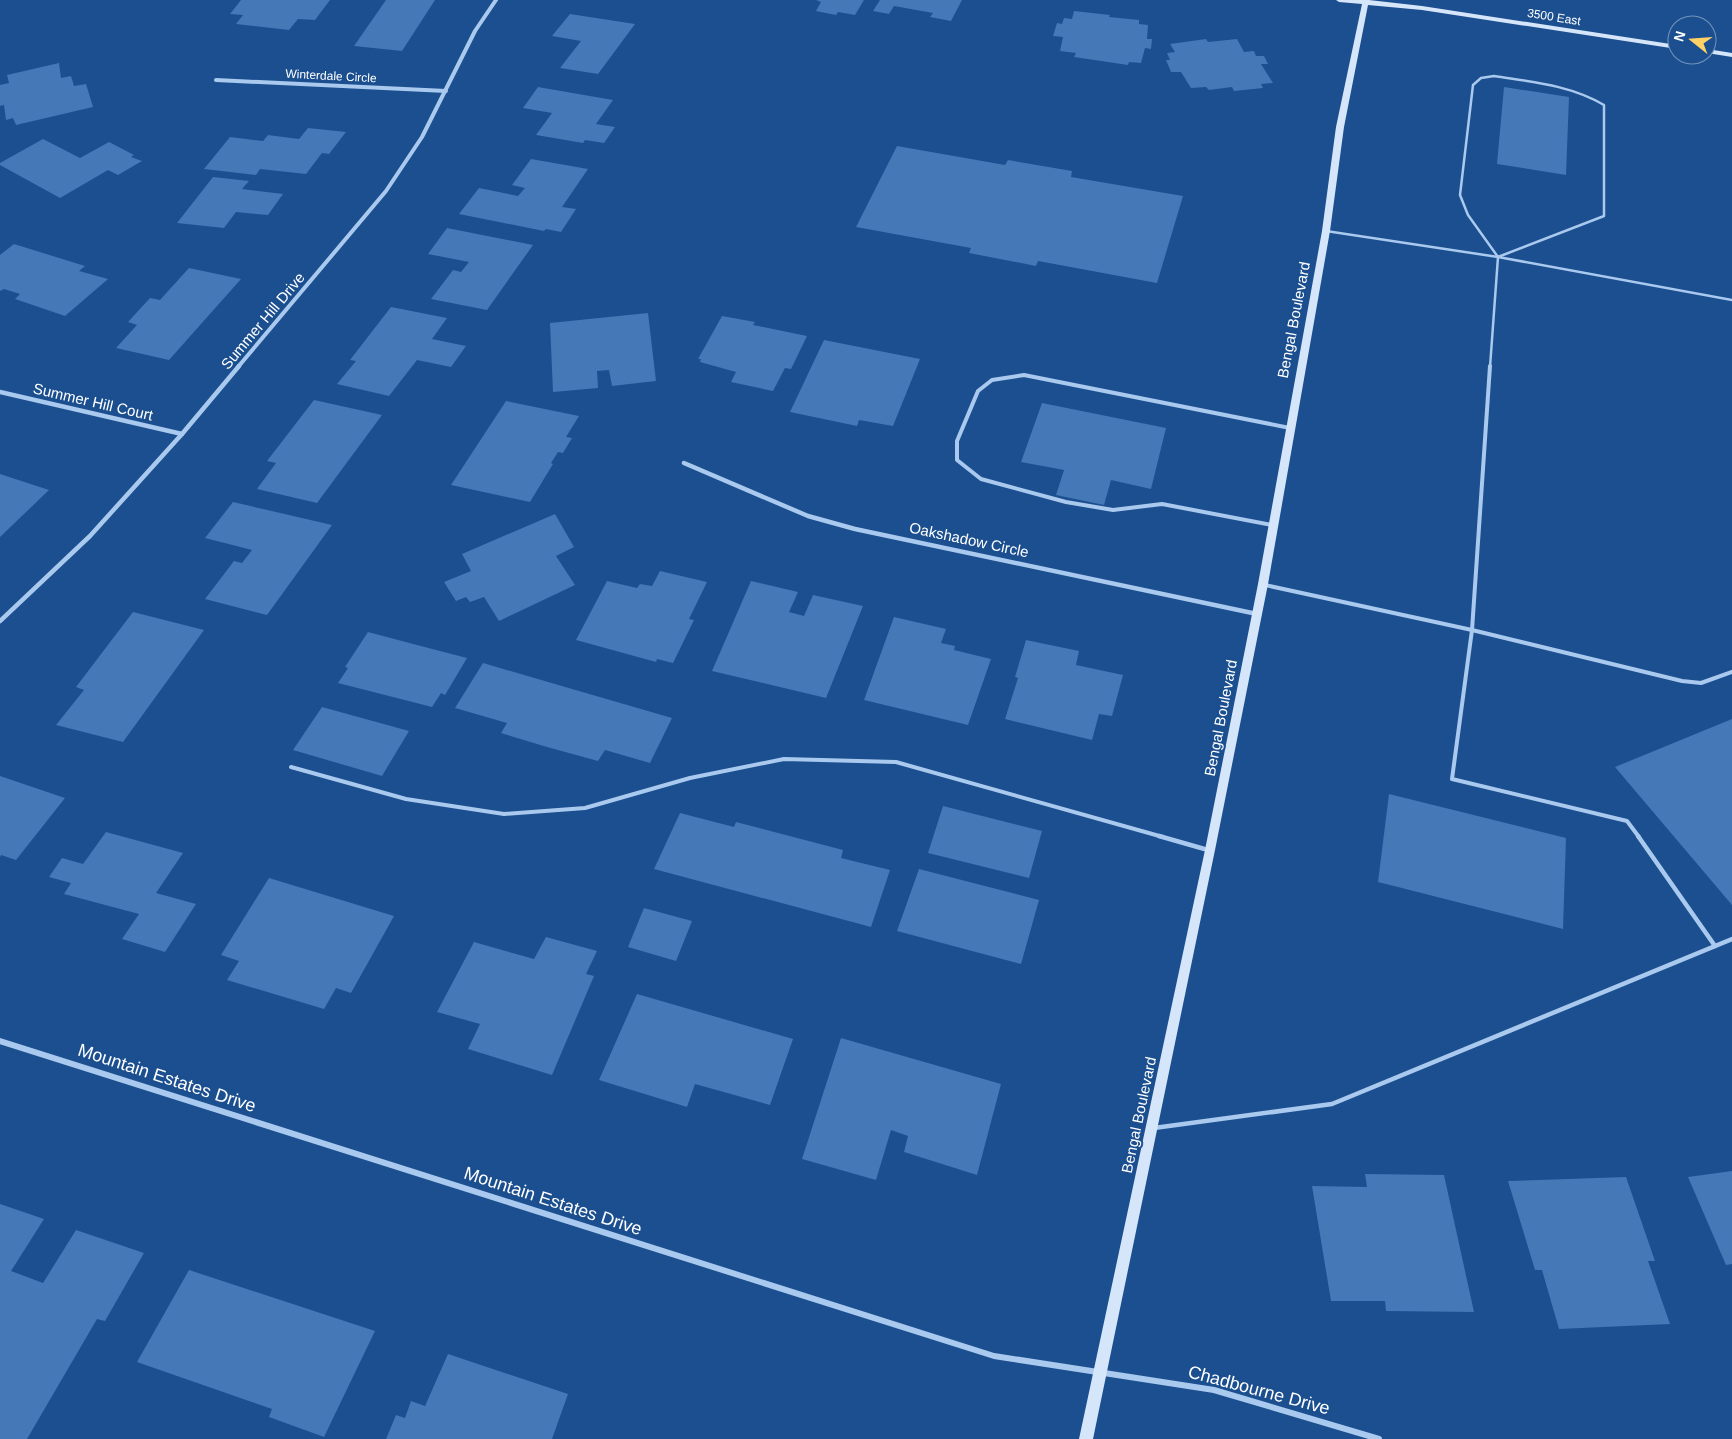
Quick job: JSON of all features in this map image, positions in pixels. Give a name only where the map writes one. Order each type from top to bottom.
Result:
[{"type":"main road","name":"3500 East","points":[[1339,0],[1366,1],[1422,8],[1667,45]]},
{"type":"main road","name":"Bengal Boulevard","points":[[1086,1439],[1210,850],[1263,584],[1326,231],[1335,156],[1366,1]]},
{"type":"main road","points":[[1717,53],[1732,55]]},
{"type":"street","name":"Summer Hill Drive","points":[[0,621],[90,536],[182,434],[386,191],[422,137],[475,31],[496,0]]},
{"type":"street","name":"Winterdale Circle","points":[[216,80],[446,91]]},
{"type":"street","name":"Summer Hill Court","points":[[0,392],[182,434]]},
{"type":"street","name":"Oakshadow Circle","points":[[684,463],[808,516],[855,529],[1257,614]]},
{"type":"street","name":"Mountain Estates Drive","points":[[0,1041],[994,1356],[1101,1372]]},
{"type":"street","name":"Chadbourne Drive","points":[[1101,1372],[1214,1390],[1378,1439]]},
{"type":"lane","points":[[1498,257],[1604,216],[1604,105],[1590,96],[1573,89],[1494,76],[1481,78],[1472,85],[1460,195],[1468,215],[1498,257],[1472,630],[1452,779],[1627,821],[1715,946]]},
{"type":"lane","points":[[1326,231],[1498,257],[1732,300]]},
{"type":"lane","points":[[1273,525],[1162,504],[1113,510],[1057,499],[982,479],[957,460],[957,441],[978,391],[992,380],[1004,376],[1024,375],[1290,428]]},
{"type":"lane","points":[[1263,584],[1472,630],[1682,681],[1701,683],[1732,672]]},
{"type":"lane","points":[[291,767],[406,799],[504,814],[585,808],[690,778],[784,759],[896,762],[1210,850]]},
{"type":"lane","points":[[1152,1128],[1332,1104],[1732,939]]},
{"type":"building","points":[[241,0],[330,0],[315,20],[298,19],[289,30],[236,24],[243,15],[230,14]]},
{"type":"building","points":[[386,0],[435,0],[402,51],[354,46]]},
{"type":"building","points":[[816,0],[864,0],[855,15],[838,12],[836,15],[816,11],[821,2]]},
{"type":"building","points":[[880,0],[962,0],[951,21],[930,17],[933,13],[894,6],[889,14],[873,11]]},
{"type":"building","points":[[1074,11],[1139,20],[1139,24],[1148,25],[1147,39],[1152,39],[1151,49],[1145,48],[1141,63],[1129,62],[1128,65],[1074,57],[1076,53],[1060,51],[1063,37],[1053,36],[1057,23],[1062,24],[1064,18],[1072,19]]},
{"type":"building","points":[[570,14],[635,24],[598,74],[560,68],[581,41],[552,36]]},
{"type":"building","points":[[1206,39],[1208,42],[1237,39],[1244,52],[1254,51],[1256,56],[1264,56],[1268,64],[1261,64],[1273,83],[1261,84],[1263,88],[1234,91],[1232,87],[1209,90],[1206,87],[1191,88],[1181,72],[1171,72],[1166,60],[1170,60],[1167,53],[1175,52],[1170,44]]},
{"type":"building","points":[[59,63],[61,78],[71,76],[74,86],[86,84],[93,107],[16,125],[13,118],[6,120],[4,105],[0,106],[0,85],[9,83],[7,75]]},
{"type":"building","points":[[538,87],[613,100],[596,124],[615,127],[604,143],[585,140],[583,143],[536,135],[552,113],[523,108]]},
{"type":"building","points":[[1504,87],[1569,97],[1566,175],[1497,164]]},
{"type":"building","points":[[308,128],[346,132],[329,154],[322,153],[306,174],[260,169],[256,175],[204,169],[230,137],[263,141],[268,135],[299,139]]},
{"type":"building","points":[[43,139],[80,158],[109,142],[134,155],[131,157],[142,161],[118,175],[108,170],[60,198],[0,165],[0,163]]},
{"type":"building","points":[[897,146],[1005,165],[1008,160],[1072,171],[1071,177],[1183,196],[1157,283],[1038,261],[1036,266],[969,253],[971,248],[856,227]]},
{"type":"building","points":[[531,159],[588,169],[562,207],[576,209],[561,232],[546,229],[544,231],[459,214],[479,188],[518,196],[525,188],[512,185]]},
{"type":"building","points":[[213,177],[249,181],[242,189],[283,194],[268,215],[236,212],[224,228],[177,223]]},
{"type":"building","points":[[447,228],[533,245],[487,310],[431,299],[453,270],[461,272],[469,262],[428,254]]},
{"type":"building","points":[[14,244],[85,266],[79,271],[108,279],[65,316],[15,299],[20,294],[4,289],[0,291],[0,255]]},
{"type":"building","points":[[189,268],[241,279],[169,360],[116,348],[137,325],[128,322],[150,298],[160,300]]},
{"type":"building","points":[[391,307],[447,318],[432,339],[466,346],[451,367],[417,360],[389,396],[337,384],[356,361],[350,360]]},
{"type":"building","points":[[648,313],[656,381],[612,386],[609,370],[597,371],[598,388],[553,392],[550,323]]},
{"type":"building","points":[[722,316],[755,322],[753,325],[807,336],[791,369],[785,368],[773,391],[731,382],[736,372],[700,362],[701,359],[698,359]]},
{"type":"building","points":[[824,340],[920,359],[893,426],[859,420],[857,426],[790,412]]},
{"type":"building","points":[[314,400],[382,415],[317,503],[257,489],[276,463],[267,461]]},
{"type":"building","points":[[506,401],[579,416],[566,437],[572,438],[563,453],[558,452],[551,463],[553,464],[530,502],[451,485]]},
{"type":"building","points":[[1042,403],[1166,428],[1151,489],[1111,480],[1104,505],[1056,495],[1064,470],[1021,462]]},
{"type":"building","points":[[0,474],[49,490],[0,537]]},
{"type":"building","points":[[233,502],[332,525],[267,615],[205,599],[234,561],[242,563],[252,550],[205,538]]},
{"type":"building","points":[[555,514],[574,547],[556,556],[575,585],[499,621],[484,597],[470,602],[466,597],[456,601],[444,582],[471,571],[462,554]]},
{"type":"building","points":[[660,571],[707,582],[689,619],[694,620],[673,663],[657,659],[656,662],[576,640],[607,581],[637,588],[640,584],[652,586]]},
{"type":"building","points":[[751,581],[798,592],[789,612],[804,616],[813,595],[863,606],[826,698],[712,671]]},
{"type":"building","points":[[133,612],[204,630],[123,742],[56,725],[84,690],[76,687]]},
{"type":"building","points":[[894,617],[946,629],[941,643],[955,646],[954,650],[991,659],[968,725],[864,700]]},
{"type":"building","points":[[368,632],[467,658],[445,695],[441,693],[432,707],[338,683],[348,668],[345,667]]},
{"type":"building","points":[[1026,640],[1079,651],[1076,665],[1123,675],[1112,716],[1099,714],[1092,740],[1005,719],[1018,678],[1015,677]]},
{"type":"building","points":[[483,663],[672,718],[650,763],[605,750],[598,761],[547,747],[501,733],[507,723],[455,708]]},
{"type":"building","points":[[322,707],[409,731],[382,776],[293,750]]},
{"type":"building","points":[[1732,719],[1732,905],[1615,767]]},
{"type":"building","points":[[0,776],[65,798],[16,860],[1,855],[0,857]]},
{"type":"building","points":[[1389,794],[1566,838],[1563,929],[1378,882]]},
{"type":"building","points":[[943,806],[1042,831],[1029,878],[928,853]]},
{"type":"building","points":[[680,813],[734,827],[736,822],[843,850],[841,858],[890,870],[871,927],[654,869]]},
{"type":"building","points":[[106,832],[183,853],[156,893],[196,904],[165,952],[122,939],[139,914],[64,894],[71,883],[49,877],[62,858],[83,864]]},
{"type":"building","points":[[919,869],[1039,900],[1021,964],[897,931]]},
{"type":"building","points":[[269,878],[394,916],[351,993],[336,988],[324,1009],[227,980],[239,961],[221,955]]},
{"type":"building","points":[[644,908],[692,921],[676,961],[628,947]]},
{"type":"building","points":[[546,937],[597,951],[586,974],[594,976],[552,1075],[468,1049],[480,1024],[437,1012],[474,942],[534,959]]},
{"type":"building","points":[[637,994],[793,1039],[770,1105],[695,1084],[687,1107],[599,1080]]},
{"type":"building","points":[[841,1038],[1001,1084],[977,1175],[904,1152],[908,1136],[891,1130],[876,1180],[802,1159]]},
{"type":"building","points":[[1732,1171],[1732,1264],[1726,1265],[1688,1177]]},
{"type":"building","points":[[1365,1174],[1444,1175],[1474,1312],[1386,1311],[1385,1301],[1331,1301],[1312,1186],[1367,1187]]},
{"type":"building","points":[[1626,1177],[1655,1261],[1648,1261],[1670,1324],[1559,1329],[1542,1270],[1535,1270],[1508,1181]]},
{"type":"building","points":[[0,1204],[44,1219],[11,1271],[43,1283],[76,1230],[144,1253],[105,1321],[97,1319],[27,1439],[0,1439]]},
{"type":"building","points":[[189,1270],[375,1331],[324,1437],[269,1417],[272,1409],[137,1362]]},
{"type":"building","points":[[448,1354],[568,1394],[552,1439],[386,1439],[396,1415],[405,1418],[411,1401],[425,1406]]}]
